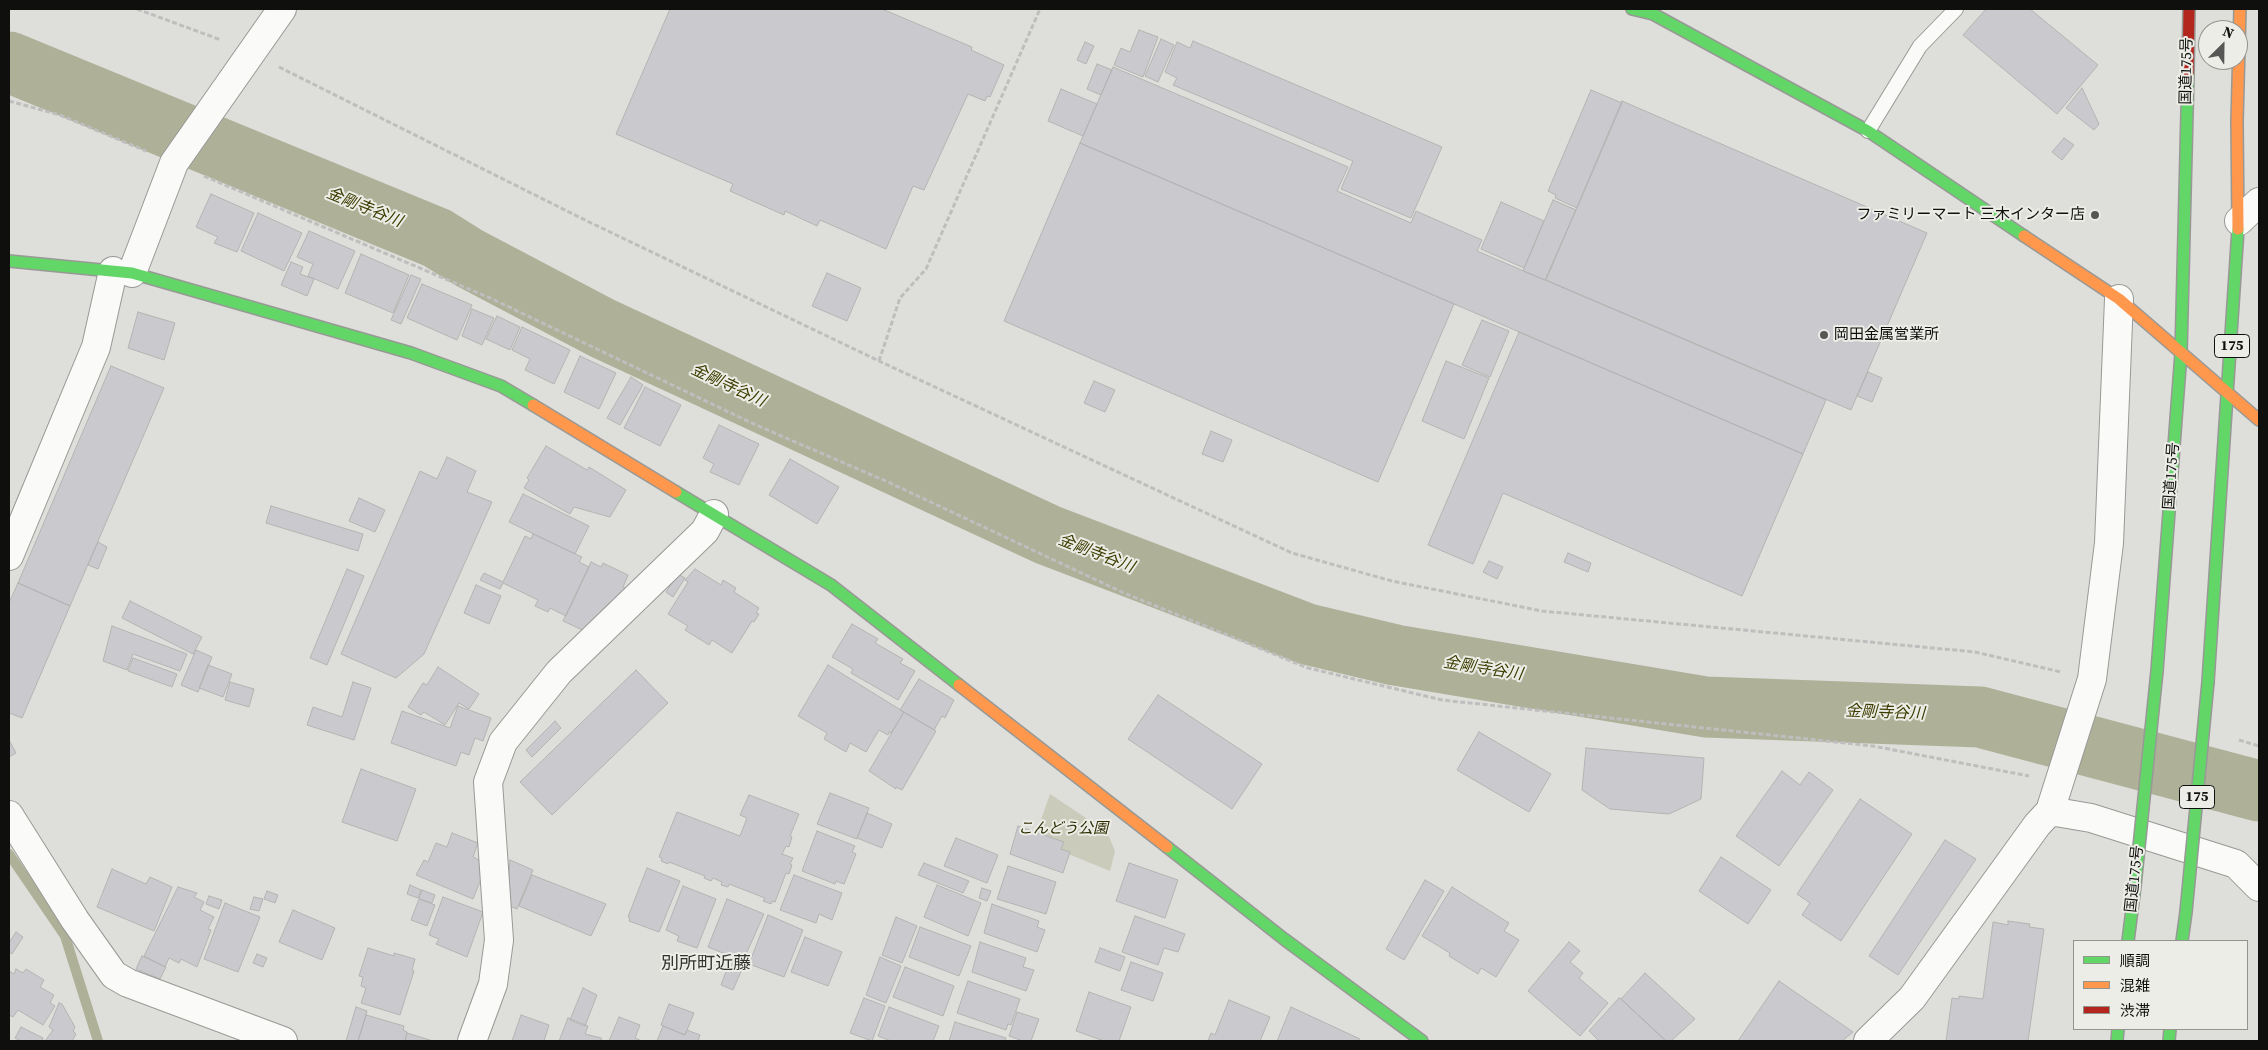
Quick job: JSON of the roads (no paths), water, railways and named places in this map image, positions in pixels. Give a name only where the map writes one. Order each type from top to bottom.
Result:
[{"type":"main road","points":[[1632,9],[1653,14],[1868,130],[2119,299],[2259,420]]},
{"type":"main road","name":"国道175号","points":[[2128,940],[2158,671],[2181,353],[2188,9]]},
{"type":"main road","name":"175","points":[[2182,940],[2208,682],[2229,395],[2239,221],[2237,121],[2240,9]]},
{"type":"main road","points":[[9,261],[123,272],[411,353],[501,386],[831,586],[1284,940],[1422,1041]]},
{"type":"street","points":[[9,556],[96,346],[123,272],[174,163],[282,9]]},
{"type":"street","points":[[2239,221],[2259,202]]},
{"type":"street","points":[[1868,1041],[1912,998],[2037,825],[2050,811],[2092,679],[2109,543],[2119,299]]},
{"type":"street","points":[[472,1041],[493,984],[499,940],[488,782],[503,742],[559,672],[705,531],[714,514]]},
{"type":"street","points":[[2050,811],[2091,818],[2236,864],[2259,887]]},
{"type":"street","points":[[9,815],[75,920],[114,975],[128,983],[283,1041]]},
{"type":"lane","points":[[1868,130],[1920,46],[1956,9]]},
{"type":"waterway","name":"金剛寺谷川","points":[[9,62],[437,238],[469,258],[602,328],[1048,535],[1307,634],[1395,655],[1706,707],[1980,717],[2259,791]]},
{"type":"waterway","points":[[9,854],[65,936],[98,1041]]},
{"type":"place","name":"ファミリーマート 三木インター店","points":[[2095,215]]},
{"type":"place","name":"岡田金属営業所","points":[[1824,335]]},
{"type":"district","name":"別所町近藤","points":[[706,964]]},
{"type":"park label","name":"こんどう公園","points":[[1063,829]]}]
